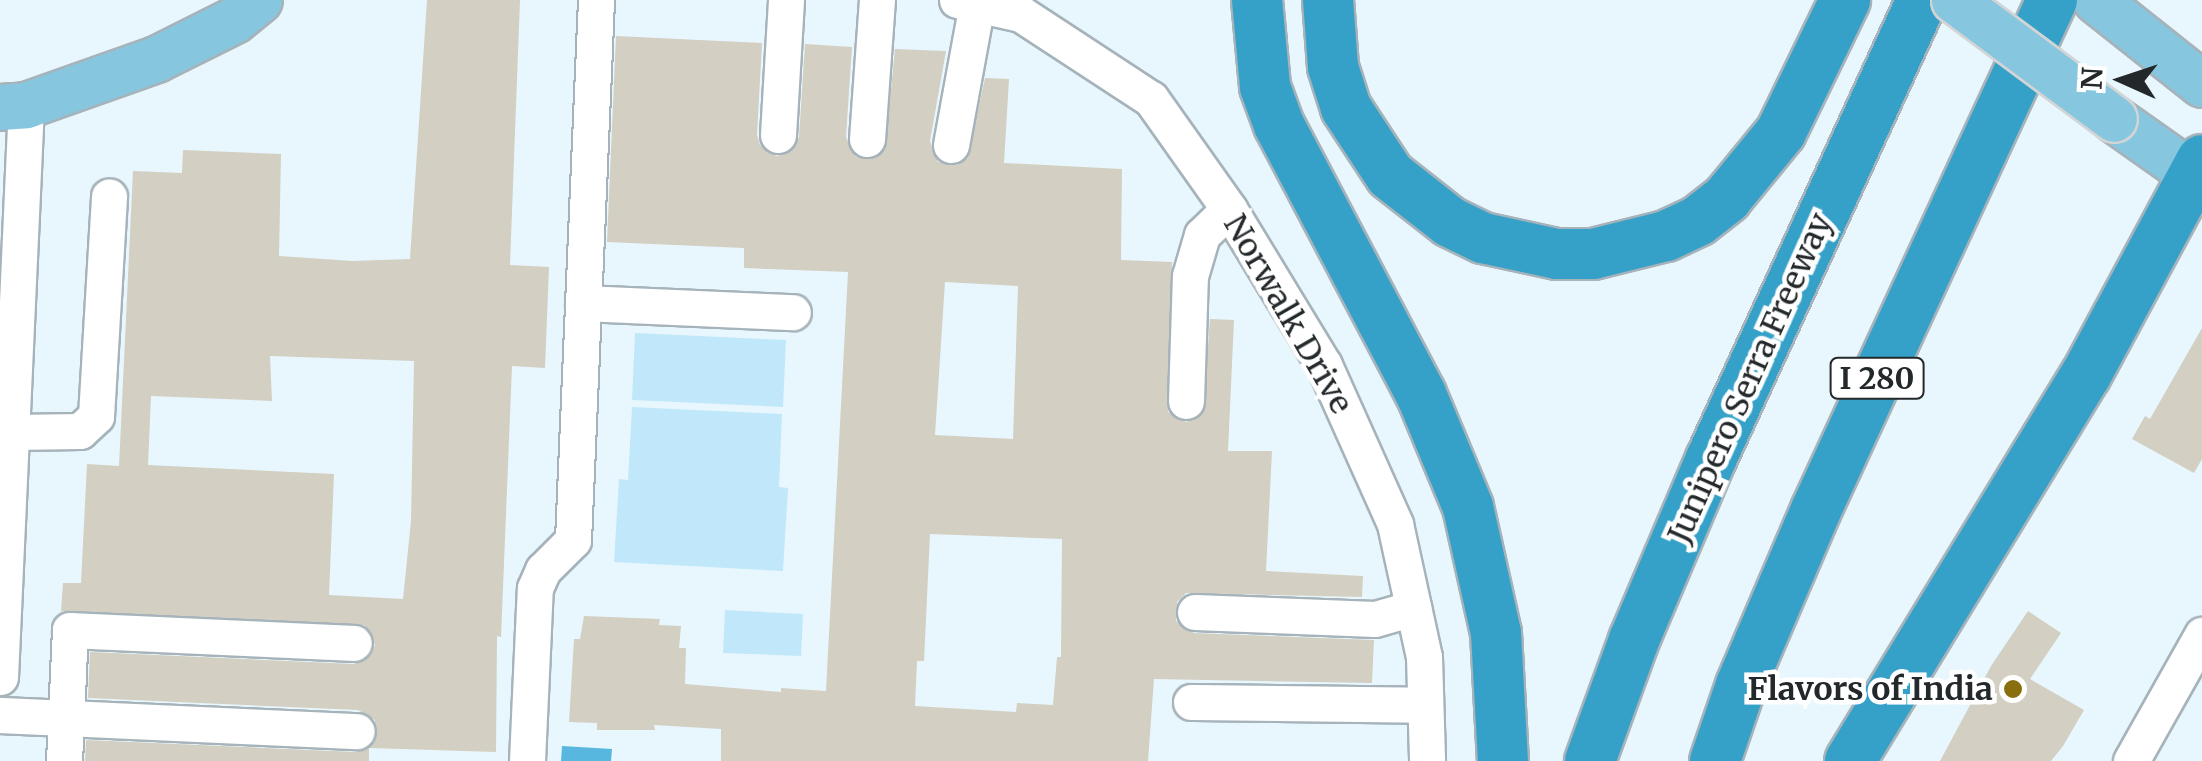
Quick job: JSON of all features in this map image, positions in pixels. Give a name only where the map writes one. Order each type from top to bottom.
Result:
[{"type":"highway","points":[[1257,0],[1265,87],[1278,125],[1421,394],[1468,507],[1496,633],[1503,761]]},
{"type":"highway","points":[[1328,0],[1333,67],[1346,108],[1390,175],[1419,200],[1466,230],[1520,250],[1558,254],[1612,250],[1666,236],[1698,221],[1727,198],[1782,132],[1844,0]]},
{"type":"highway","name":"Junipero Serra Freeway","points":[[1590,761],[1634,640],[1711,458],[1922,0]]},
{"type":"highway","name":"I 280","points":[[1715,761],[1741,685],[1816,510],[2052,0]]},
{"type":"highway","points":[[1850,761],[2086,375],[2199,172]]},
{"type":"main road","points":[[13,106],[156,60],[234,20],[259,0]]},
{"type":"main road","points":[[1954,0],[2114,119],[2199,172]]},
{"type":"main road","points":[[2096,0],[2202,84]]},
{"type":"street","points":[[527,761],[535,588],[544,570],[573,540],[596,0]]},
{"type":"street","points":[[778,135],[786,0]]},
{"type":"street","points":[[867,139],[877,0]]},
{"type":"street","points":[[951,145],[980,3]]},
{"type":"street","name":"Norwalk Drive","points":[[980,3],[1021,14],[1151,98],[1228,209],[1324,364],[1395,524],[1424,657],[1427,761]]},
{"type":"street","points":[[0,677],[5,499],[12,432],[13,106]]},
{"type":"street","points":[[12,432],[80,432],[96,416],[110,196]]},
{"type":"street","points":[[1186,401],[1190,276],[1202,235],[1228,209]]},
{"type":"street","points":[[583,303],[793,312]]},
{"type":"street","points":[[1195,612],[1376,619],[1413,608]]},
{"type":"street","points":[[64,761],[70,630],[354,643]]},
{"type":"street","points":[[2131,761],[2202,635]]},
{"type":"street","points":[[1190,702],[1425,706]]},
{"type":"street","points":[[0,714],[357,731]]},
{"type":"shaded area","points":[[635,333],[786,340],[783,407],[632,400]]},
{"type":"shaded area","points":[[632,407],[782,414],[779,487],[788,488],[783,571],[614,562],[619,479],[628,480]]},
{"type":"shaded area","points":[[725,610],[803,614],[801,656],[723,653]]},
{"type":"water","points":[[562,746],[612,749],[611,761],[561,761]]},
{"type":"building","points":[[427,0],[520,0],[510,265],[549,267],[545,368],[512,366],[501,637],[497,636],[496,752],[369,748],[369,761],[85,761],[86,740],[356,752],[375,742],[375,720],[358,710],[88,698],[90,652],[354,664],[371,655],[375,645],[365,625],[61,611],[63,583],[81,583],[87,464],[119,466],[133,171],[182,173],[183,150],[281,154],[279,256],[352,261],[410,259]],"holes":[[[270,356],[414,361],[411,521],[403,599],[329,595],[334,474],[148,465],[151,396],[272,401]]]},
{"type":"building","points":[[616,36],[762,43],[757,135],[760,145],[776,156],[788,153],[799,137],[805,44],[852,47],[846,137],[856,157],[875,158],[885,150],[895,49],[946,51],[930,141],[938,162],[957,165],[968,158],[985,78],[1009,79],[1004,163],[1122,169],[1121,260],[1172,262],[1168,412],[1186,422],[1203,413],[1210,319],[1234,320],[1228,451],[1272,451],[1266,571],[1363,576],[1362,597],[1186,593],[1177,602],[1176,621],[1194,633],[1374,640],[1372,683],[1154,679],[1148,761],[721,761],[721,729],[654,725],[655,730],[597,730],[597,723],[569,722],[574,639],[580,639],[584,616],[660,619],[659,625],[681,626],[679,648],[686,648],[685,684],[781,692],[781,688],[826,691],[848,272],[744,268],[744,248],[607,242]],"holes":[[[945,282],[1018,286],[1013,439],[935,435]],[[930,534],[1062,539],[1061,657],[1057,657],[1053,705],[1017,703],[1016,712],[915,706],[917,661],[924,661]]]},
{"type":"building","points":[[2202,328],[2202,459],[2194,473],[2132,439],[2145,416],[2150,419]]},
{"type":"building","name":"Flavors of India","points":[[2028,611],[2061,633],[2030,679],[2084,710],[2063,746],[2051,761],[1940,761],[1991,666]]},
{"type":"place","name":"Flavors of India","points":[[2013,689]]}]
